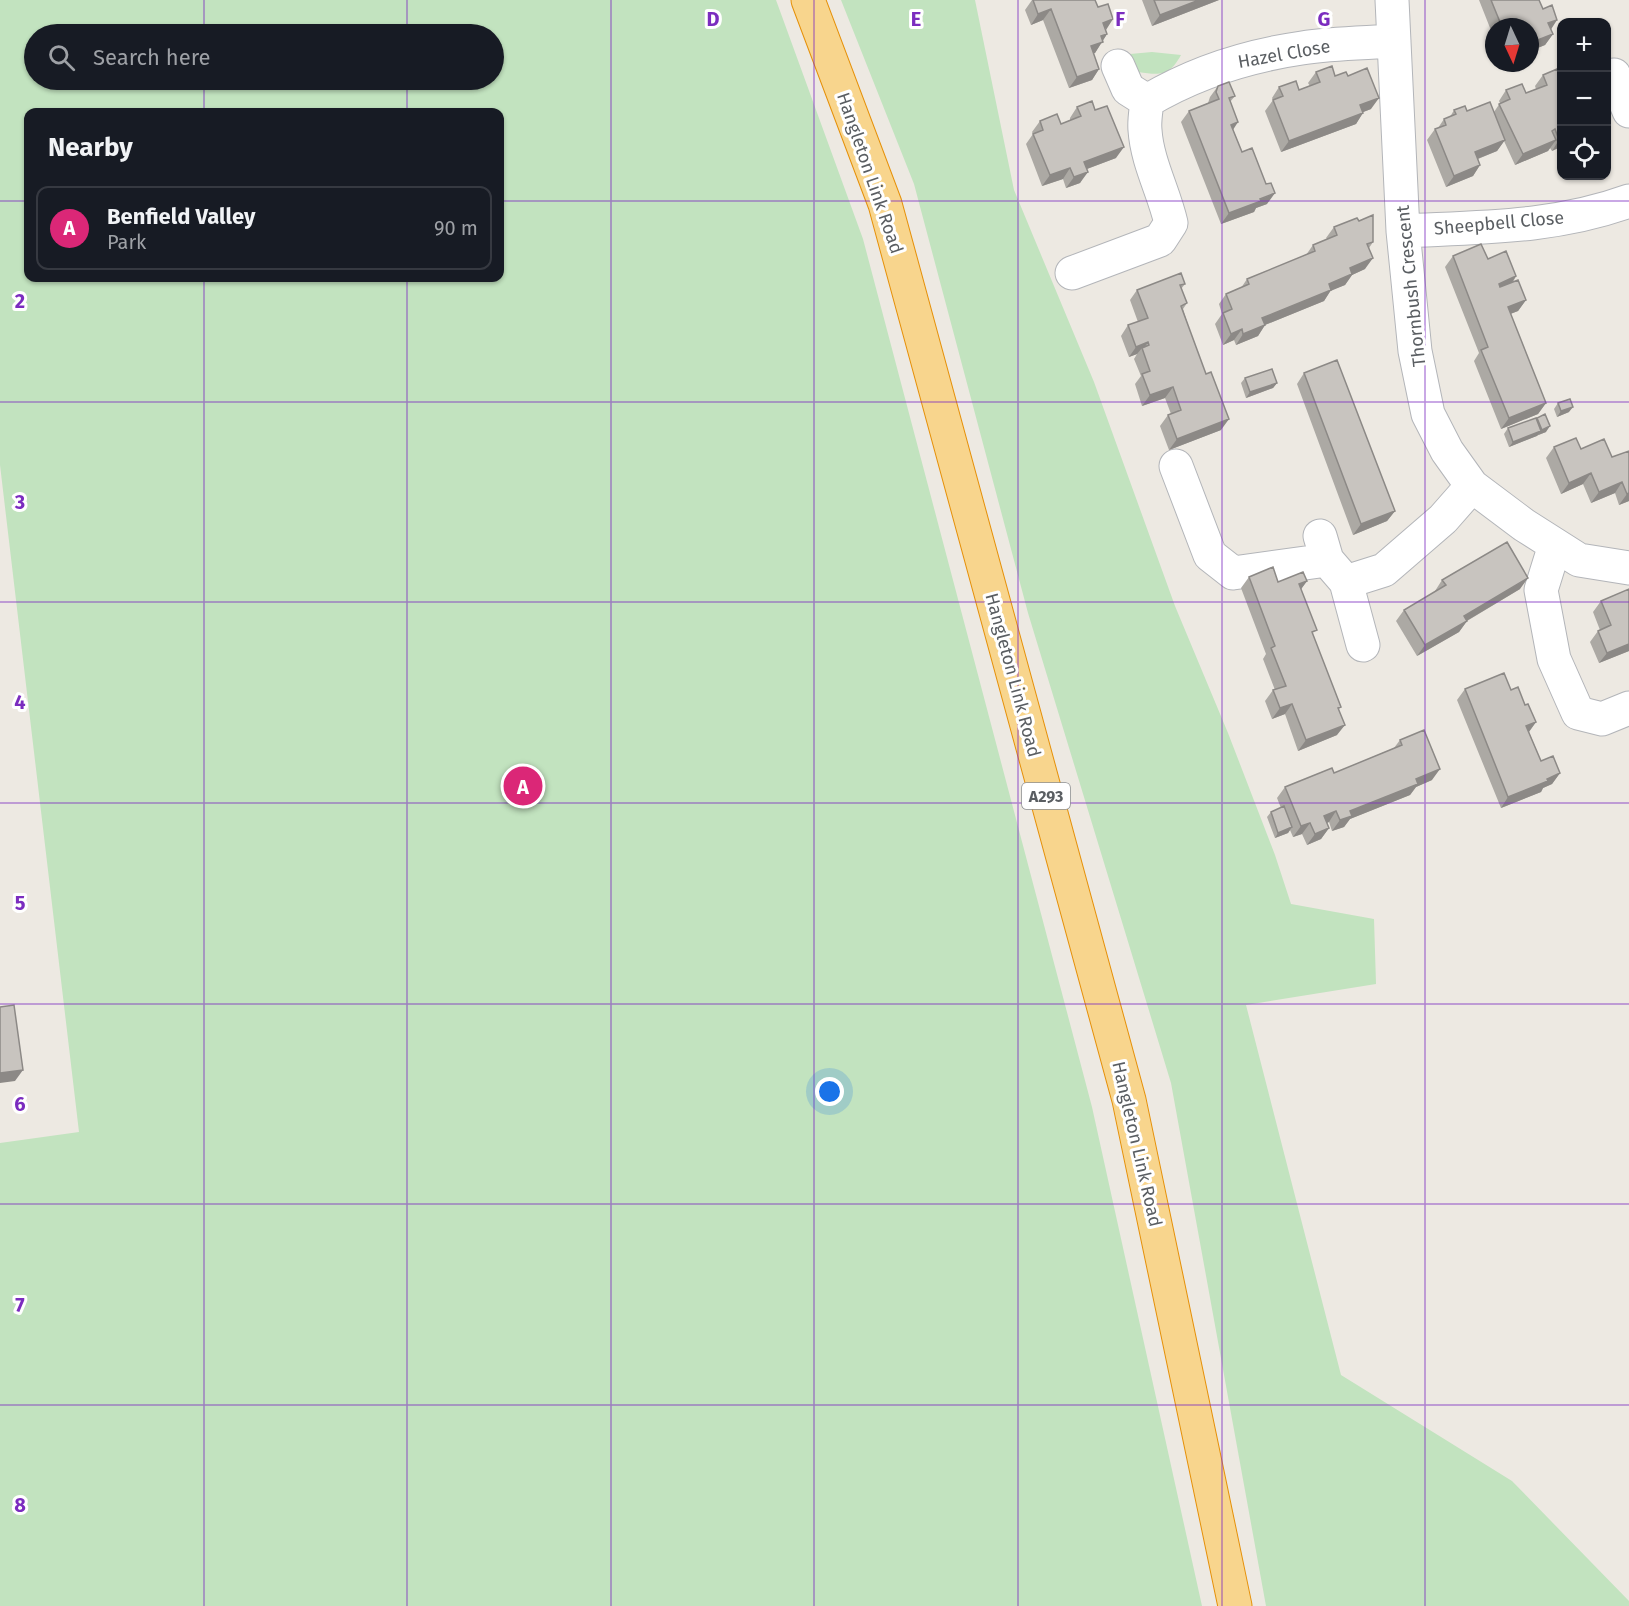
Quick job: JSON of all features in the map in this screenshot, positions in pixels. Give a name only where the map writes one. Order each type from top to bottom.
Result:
[{"type":"highway","name":"Hangleton Link Road","points":[[808,0],[885,204],[1129,1100],[1235,1606]]},
{"type":"street","name":"Thornbush Crescent","points":[[1392,0],[1403,231],[1414,351],[1428,414],[1447,451],[1472,486],[1580,560],[1629,568]]},
{"type":"street","name":"Hazel Close","points":[[1147,101],[1196,76],[1245,59],[1304,47],[1394,41]]},
{"type":"street","points":[[1072,273],[1160,240],[1171,223],[1167,204],[1154,170],[1145,131],[1147,101],[1128,89],[1118,66]]},
{"type":"street","points":[[1614,75],[1629,111]]},
{"type":"street","name":"Sheepbell Close","points":[[1403,231],[1543,223],[1603,210],[1629,201]]},
{"type":"street","points":[[1176,466],[1210,555],[1233,573],[1331,559],[1384,570],[1443,519],[1472,486]]},
{"type":"street","points":[[1555,545],[1541,590],[1554,659],[1578,713],[1602,719],[1629,708]]},
{"type":"street","points":[[1331,559],[1363,645]]},
{"type":"green space","points":[[0,0],[776,0],[863,239],[1092,1107],[1202,1606],[0,1606],[0,1143],[79,1132],[0,465]]},
{"type":"green space","points":[[841,0],[975,0],[1014,190],[1094,382],[1175,606],[1228,733],[1275,855],[1291,904],[1374,919],[1376,984],[1246,1005],[1341,1375],[1512,1481],[1629,1601],[1629,1606],[1266,1606],[1171,1083],[1028,613],[914,184]]},
{"type":"green space","points":[[1152,52],[1181,55],[1168,71],[1163,73],[1138,72],[1130,54]]},
{"type":"building","points":[[1033,0],[1095,0],[1098,7],[1108,4],[1113,19],[1103,23],[1107,34],[1101,36],[1103,42],[1091,46],[1099,69],[1077,77],[1051,9],[1038,14]]},
{"type":"building","points":[[1154,0],[1199,0],[1160,15]]},
{"type":"building","points":[[1491,0],[1539,0],[1543,9],[1552,5],[1557,20],[1548,23],[1553,34],[1539,39],[1539,18],[1498,18]]},
{"type":"building","points":[[1332,66],[1335,76],[1346,72],[1348,76],[1367,68],[1379,98],[1360,105],[1363,113],[1289,141],[1273,100],[1283,96],[1279,87],[1296,81],[1299,90],[1320,82],[1316,72]]},
{"type":"building","points":[[1557,69],[1557,134],[1555,129],[1552,131],[1556,140],[1523,154],[1499,104],[1510,99],[1506,90],[1522,84],[1526,93],[1547,85],[1543,75]]},
{"type":"building","points":[[1229,82],[1235,96],[1229,98],[1238,122],[1231,125],[1242,152],[1252,148],[1266,184],[1271,183],[1275,193],[1229,213],[1189,111],[1219,99],[1216,92],[1218,86]]},
{"type":"building","points":[[1092,101],[1095,110],[1107,106],[1124,147],[1084,162],[1088,172],[1074,177],[1070,168],[1050,175],[1033,134],[1043,130],[1040,121],[1057,114],[1061,124],[1081,116],[1077,107]]},
{"type":"building","points":[[1490,102],[1505,140],[1475,152],[1480,165],[1454,176],[1435,129],[1446,125],[1444,119],[1456,114],[1454,110],[1465,106],[1467,111]]},
{"type":"building","points":[[1373,215],[1373,242],[1367,244],[1373,258],[1350,268],[1352,274],[1329,284],[1331,290],[1262,318],[1265,325],[1243,334],[1242,329],[1231,334],[1223,313],[1232,309],[1226,294],[1249,284],[1247,279],[1315,251],[1313,245],[1337,235],[1334,227],[1357,218],[1359,221]]},
{"type":"building","points":[[1481,244],[1488,259],[1506,251],[1516,276],[1499,284],[1500,287],[1518,280],[1526,300],[1508,307],[1546,403],[1509,418],[1481,350],[1488,347],[1453,256]]},
{"type":"building","points":[[1181,273],[1185,284],[1180,285],[1187,303],[1181,306],[1206,374],[1211,372],[1229,419],[1177,439],[1168,415],[1181,410],[1173,387],[1150,395],[1142,374],[1150,371],[1142,348],[1149,345],[1148,342],[1136,347],[1128,325],[1148,318],[1137,290]]},
{"type":"building","points":[[1337,360],[1395,511],[1361,524],[1304,373]]},
{"type":"building","points":[[1272,369],[1277,383],[1250,392],[1245,378]]},
{"type":"building","points":[[1570,399],[1573,407],[1561,411],[1558,403]]},
{"type":"building","points":[[1545,414],[1550,426],[1542,430],[1537,418]]},
{"type":"building","points":[[1536,418],[1541,431],[1513,442],[1508,428]]},
{"type":"building","points":[[1576,438],[1581,449],[1604,439],[1612,457],[1629,451],[1629,493],[1627,494],[1622,482],[1599,492],[1591,473],[1569,483],[1554,447]]},
{"type":"building","points":[[1507,542],[1528,578],[1464,616],[1467,621],[1425,645],[1404,610],[1446,585],[1442,580]]},
{"type":"building","points":[[1273,567],[1278,582],[1303,572],[1307,581],[1299,584],[1317,630],[1312,632],[1341,707],[1338,708],[1345,725],[1306,740],[1292,704],[1280,708],[1273,690],[1286,686],[1271,648],[1275,646],[1249,577]]},
{"type":"building","points":[[1629,589],[1629,644],[1607,653],[1598,631],[1611,625],[1601,601]]},
{"type":"building","points":[[1504,673],[1511,690],[1518,687],[1525,705],[1528,704],[1536,722],[1526,726],[1541,761],[1553,756],[1560,773],[1547,779],[1548,781],[1508,797],[1465,689]]},
{"type":"building","points":[[1424,730],[1440,769],[1416,779],[1418,784],[1350,811],[1352,816],[1340,820],[1336,811],[1324,816],[1329,828],[1315,834],[1310,823],[1301,826],[1285,787],[1332,768],[1334,773],[1402,745],[1400,740]]},
{"type":"building","points":[[1284,806],[1292,827],[1278,833],[1271,812]]},
{"type":"building","points":[[14,1005],[23,1070],[0,1073],[0,1007]]},
{"type":"place","name":"Benfield Valley","points":[[523,786]]}]
